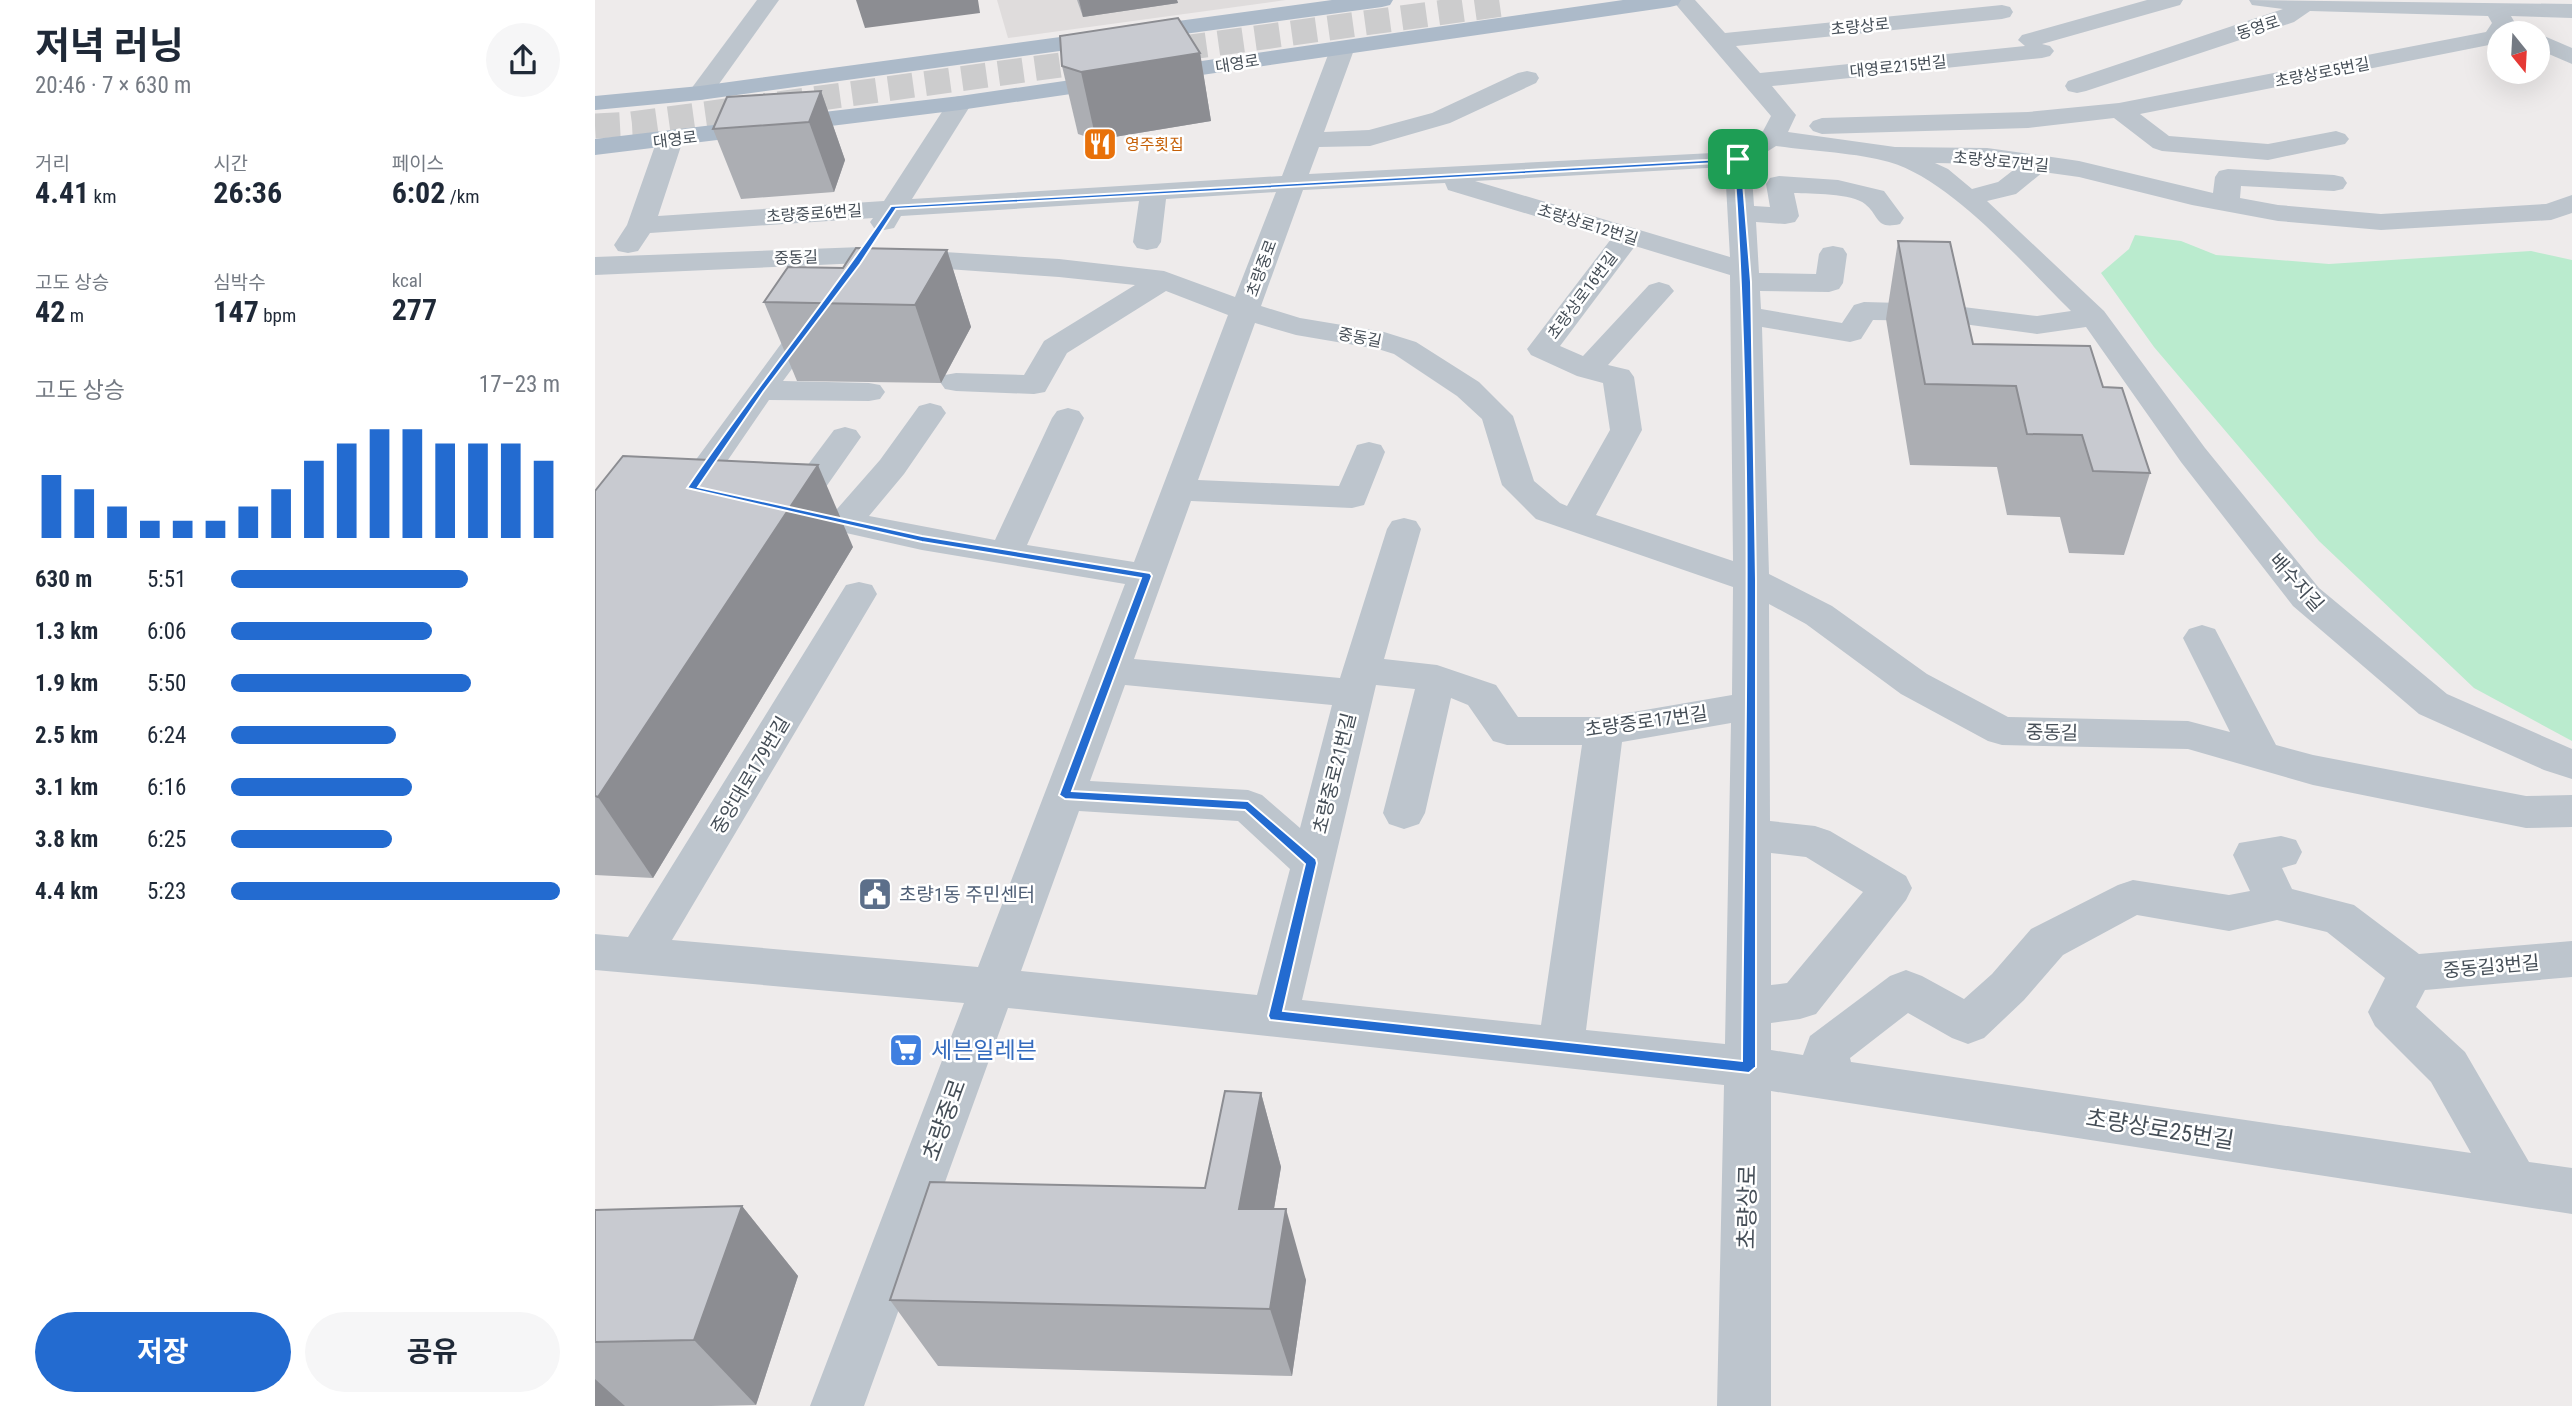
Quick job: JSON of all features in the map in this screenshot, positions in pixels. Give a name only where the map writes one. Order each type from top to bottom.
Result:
[{"type":"main road","points":[[595,103],[700,93],[1382,0]]},
{"type":"main road","points":[[1525,0],[1510,3],[1552,0]]},
{"type":"main road","name":"대영로","points":[[595,148],[960,103],[1670,0]]},
{"type":"street","points":[[700,93],[768,0]]},
{"type":"street","points":[[1682,0],[1784,115],[1775,133],[1738,159]]},
{"type":"street","name":"대영로215번길","points":[[1755,81],[2036,46],[2116,15],[2172,0]]},
{"type":"street","name":"동영로","points":[[2260,0],[2487,21]]},
{"type":"street","name":"동영로","points":[[2077,86],[2286,17],[2304,4]]},
{"type":"street","points":[[1997,6],[2077,86],[2162,143],[2268,152],[2336,139]]},
{"type":"street","name":"초량상로","points":[[1719,41],[1997,6]]},
{"type":"street","name":"동영로","points":[[2519,21],[2572,11]]},
{"type":"street","name":"초량상로5번길","points":[[1775,133],[2028,120],[2111,110],[2224,110],[2487,39]]},
{"type":"street","points":[[2550,46],[2572,57]]},
{"type":"street","name":"초량중로","points":[[837,1406],[1343,47]]},
{"type":"street","points":[[1308,140],[1370,138],[1441,118],[1527,78]]},
{"type":"street","points":[[643,498],[708,492],[759,390],[862,255],[960,103]]},
{"type":"street","points":[[2224,110],[2268,152]]},
{"type":"street","name":"초량상로7번길","points":[[1775,133],[1895,155],[1987,156],[2079,169],[2278,214],[2381,222],[2562,208]]},
{"type":"street","points":[[595,289],[605,265],[641,225],[670,140]]},
{"type":"street","name":"배수지길","points":[[1895,155],[1939,175],[1968,198],[2094,317],[2193,455],[2306,597],[2433,704],[2572,764]]},
{"type":"street","name":"초량상로","points":[[1738,159],[1747,290],[1751,580],[1749,1067],[1744,1406]]},
{"type":"street","name":"초량중로6번길","points":[[641,225],[1154,191],[1738,159]]},
{"type":"street","points":[[1968,198],[2007,188],[2038,163]]},
{"type":"street","name":"초량상로12번길","points":[[1431,176],[1628,236],[1747,290]]},
{"type":"street","points":[[2226,203],[2228,177],[2334,183]]},
{"type":"street","points":[[1742,214],[1785,216],[1779,184],[1838,188],[1874,197],[1890,218]]},
{"type":"street","points":[[1147,243],[1154,191]]},
{"type":"street","points":[[2562,208],[2572,231]]},
{"type":"street","name":"초량상로16번길","points":[[1603,373],[1542,349],[1628,236]]},
{"type":"street","points":[[1747,290],[1829,283],[1833,254]]},
{"type":"street","name":"중동길","points":[[605,265],[862,255],[1059,268],[1164,280],[1245,311],[1296,326],[1384,341],[1405,348],[1468,389],[1497,416],[1519,485],[1548,512],[1751,580],[1819,615],[1914,684],[2002,730],[2188,735],[2263,758],[2526,812],[2572,811]]},
{"type":"street","points":[[956,382],[1034,385],[1055,347],[1164,280]]},
{"type":"street","points":[[1747,290],[1850,333],[1864,311],[1950,301],[2037,325],[2094,317]]},
{"type":"street","points":[[1574,522],[1626,430],[1603,373],[1659,291]]},
{"type":"street","name":"중동길","points":[[1445,354],[1476,376],[1468,389]]},
{"type":"street","points":[[759,390],[869,392]]},
{"type":"street","points":[[845,522],[892,467],[930,413]]},
{"type":"street","points":[[1007,551],[1068,418]]},
{"type":"street","points":[[792,510],[845,437]]},
{"type":"street","points":[[1179,489],[1352,497],[1370,452]]},
{"type":"street","points":[[757,503],[922,539],[1147,576]]},
{"type":"street","points":[[1358,682],[1403,529]]},
{"type":"street","name":"중앙대로179번길","points":[[641,956],[859,594]]},
{"type":"street","points":[[2202,638],[2263,758]]},
{"type":"street","name":"초량중로17번길","points":[[1111,670],[1358,682],[1437,678],[1482,695],[1507,731],[1604,731],[1751,706]]},
{"type":"street","points":[[1404,813],[1437,678]]},
{"type":"street","name":"초량중로21번길","points":[[1275,1016],[1358,682]]},
{"type":"street","points":[[1562,1047],[1604,731]]},
{"type":"street","points":[[1065,795],[1248,806],[1311,863]]},
{"type":"street","points":[[1749,1007],[1800,1000],[1891,888],[1815,842],[1750,835]]},
{"type":"street","points":[[2277,903],[2254,855],[2281,852]]},
{"type":"street","points":[[1829,1079],[1826,1050],[1906,989],[1968,1024],[2008,987],[2047,942],[2133,897],[2229,913],[2277,903],[2339,917],[2410,973],[2391,1012],[2448,1067],[2514,1182]]},
{"type":"street","points":[[595,951],[993,987],[1749,1067]]},
{"type":"street","name":"중동길3번길","points":[[2410,973],[2572,959]]},
{"type":"street","name":"초량상로25번길","points":[[1749,1067],[2572,1191]]},
{"type":"shaded area","points":[[997,0],[1286,0],[1008,38]]},
{"type":"green space","points":[[2135,235],[2181,241],[2216,255],[2329,264],[2531,251],[2572,260],[2572,741],[2474,688],[2319,541],[2154,347],[2101,273],[2129,249]]},
{"type":"building","points":[[1178,18],[1200,53],[1081,72],[1062,66],[1060,36]]},
{"type":"building","points":[[821,91],[809,122],[713,129],[727,97]]},
{"type":"building","points":[[1898,241],[1950,242],[1973,344],[2090,346],[2103,387],[2122,388],[2150,473],[2093,471],[2082,435],[2027,434],[2016,386],[1925,384]]},
{"type":"building","points":[[856,248],[947,250],[915,305],[764,302],[788,267],[843,268]]},
{"type":"building","points":[[623,456],[818,465],[598,797],[595,796],[595,491]]},
{"type":"building","points":[[1225,1091],[1261,1093],[1239,1209],[1286,1209],[1270,1309],[890,1300],[930,1182],[1205,1188]]},
{"type":"building","points":[[742,1206],[694,1340],[595,1342],[595,1210]]},
{"type":"tunnel","points":[[595,126],[632,124],[1510,3]]},
{"type":"place","name":"영주횟집","points":[[1100,144]]},
{"type":"place","name":"초량1동 주민센터","points":[[875,894]]},
{"type":"place","name":"세븐일레븐","points":[[906,1050]]},
{"type":"route","points":[[1738,159],[1747,282],[1751,580],[1749,1067],[1275,1016],[1311,863],[1248,806],[1065,795],[1147,576],[922,539],[692,488],[759,390],[857,262],[894,207],[1738,159]]}]
